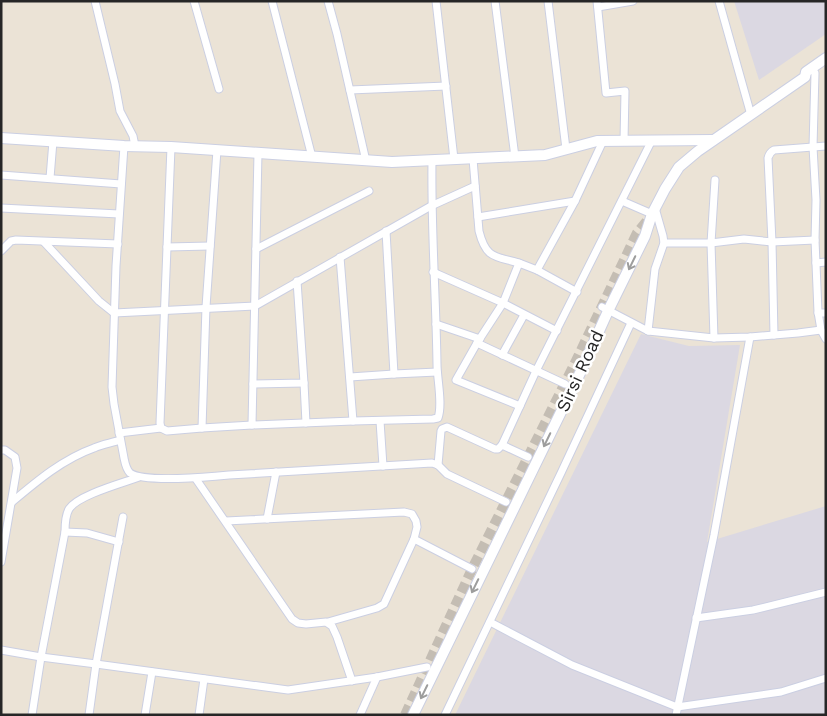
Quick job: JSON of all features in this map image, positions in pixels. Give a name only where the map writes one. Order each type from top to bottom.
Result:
[{"type":"main road","name":"Sirsi Road","points":[[412,715],[581,371],[605,309],[645,236],[652,213],[679,167],[698,151],[804,77],[806,72],[826,58]]},
{"type":"main road","name":"Sirsi Road","points":[[804,77],[810,77],[826,66]]},
{"type":"main road","points":[[1,138],[392,162],[545,155],[597,141],[714,140]]},
{"type":"street","points":[[95,1],[120,112],[132,136],[121,184],[112,387],[126,465],[130,472],[139,477]]},
{"type":"street","points":[[194,1],[218,89]]},
{"type":"street","points":[[272,1],[312,157]]},
{"type":"street","points":[[328,1],[366,161]]},
{"type":"street","points":[[436,1],[454,159]]},
{"type":"street","points":[[495,1],[515,156]]},
{"type":"street","points":[[548,1],[566,149]]},
{"type":"street","points":[[624,140],[625,91],[606,93],[597,4],[633,1]]},
{"type":"street","points":[[719,1],[751,115]]},
{"type":"street","points":[[815,73],[813,147],[816,200],[815,240],[822,330],[826,339]]},
{"type":"street","points":[[350,90],[446,86]]},
{"type":"street","points":[[438,465],[441,431],[445,427],[495,449],[502,445],[536,371],[652,140]]},
{"type":"street","points":[[50,178],[53,141]]},
{"type":"street","points":[[537,270],[575,201],[602,141]]},
{"type":"street","points":[[774,335],[769,154],[774,150],[826,146]]},
{"type":"street","points":[[161,428],[171,147]]},
{"type":"street","points":[[202,428],[206,307],[217,150]]},
{"type":"street","points":[[252,425],[258,153]]},
{"type":"street","points":[[473,158],[479,231],[481,241],[486,250],[493,255],[537,270],[576,292]]},
{"type":"street","points":[[12,502],[46,474],[80,454],[120,436],[161,428],[167,431],[252,425],[438,418],[440,411],[433,272],[432,160]]},
{"type":"street","points":[[1,175],[121,184]]},
{"type":"street","points":[[714,338],[711,243],[715,180]]},
{"type":"street","points":[[44,242],[99,301],[114,313],[254,306],[431,206],[475,186]]},
{"type":"street","points":[[256,249],[369,191]]},
{"type":"street","points":[[478,217],[575,201]]},
{"type":"street","points":[[622,201],[652,213],[664,236],[664,243],[655,268],[648,332]]},
{"type":"street","points":[[1,208],[119,214]]},
{"type":"street","points":[[386,231],[394,374]]},
{"type":"street","points":[[664,243],[711,243],[744,239],[772,242],[815,240]]},
{"type":"street","points":[[1,240],[118,244]]},
{"type":"street","points":[[1,250],[11,241]]},
{"type":"street","points":[[167,246],[210,246]]},
{"type":"street","points":[[340,257],[353,421]]},
{"type":"street","points":[[816,263],[826,262]]},
{"type":"street","points":[[519,263],[503,303],[456,380],[520,406]]},
{"type":"street","points":[[433,272],[503,303],[557,331]]},
{"type":"street","points":[[298,281],[306,423]]},
{"type":"street","points":[[605,309],[648,332],[714,338],[750,337],[822,330]]},
{"type":"street","points":[[502,355],[524,314]]},
{"type":"street","points":[[445,715],[631,323]]},
{"type":"street","points":[[436,324],[479,341],[502,355],[565,384]]},
{"type":"street","points":[[677,711],[714,535],[750,337]]},
{"type":"street","points":[[350,377],[437,372]]},
{"type":"street","points":[[253,384],[304,383]]},
{"type":"street","points":[[380,421],[383,466]]},
{"type":"street","points":[[502,445],[528,457]]},
{"type":"street","points":[[1,450],[6,450],[15,457],[17,468],[1,562]]},
{"type":"street","points":[[32,715],[69,510],[77,502],[89,496],[139,477],[196,478],[432,463],[438,465],[447,474],[506,502]]},
{"type":"street","points":[[267,519],[276,472]]},
{"type":"street","points":[[196,478],[292,619],[298,623],[328,622],[377,608],[384,604],[414,539],[417,527],[412,514],[404,512],[226,521]]},
{"type":"street","points":[[89,715],[96,664],[123,517]]},
{"type":"street","points":[[65,532],[87,533],[119,542]]},
{"type":"street","points":[[414,539],[472,569]]},
{"type":"street","points":[[696,618],[752,610],[826,592]]},
{"type":"street","points":[[328,622],[338,637],[352,681]]},
{"type":"street","points":[[490,622],[572,665],[677,711],[780,692],[826,678]]},
{"type":"street","points":[[1,650],[41,658],[288,690],[377,677],[427,667]]},
{"type":"street","points":[[145,715],[152,672]]},
{"type":"street","points":[[360,715],[377,677]]},
{"type":"street","points":[[199,715],[204,679]]},
{"type":"shaded area","points":[[734,1],[826,1],[826,34],[759,80]]},
{"type":"shaded area","points":[[641,334],[689,346],[740,345],[707,542],[826,506],[826,715],[455,715]]},
{"type":"tunnel","points":[[405,715],[472,569],[573,367],[637,233],[650,217]]}]
